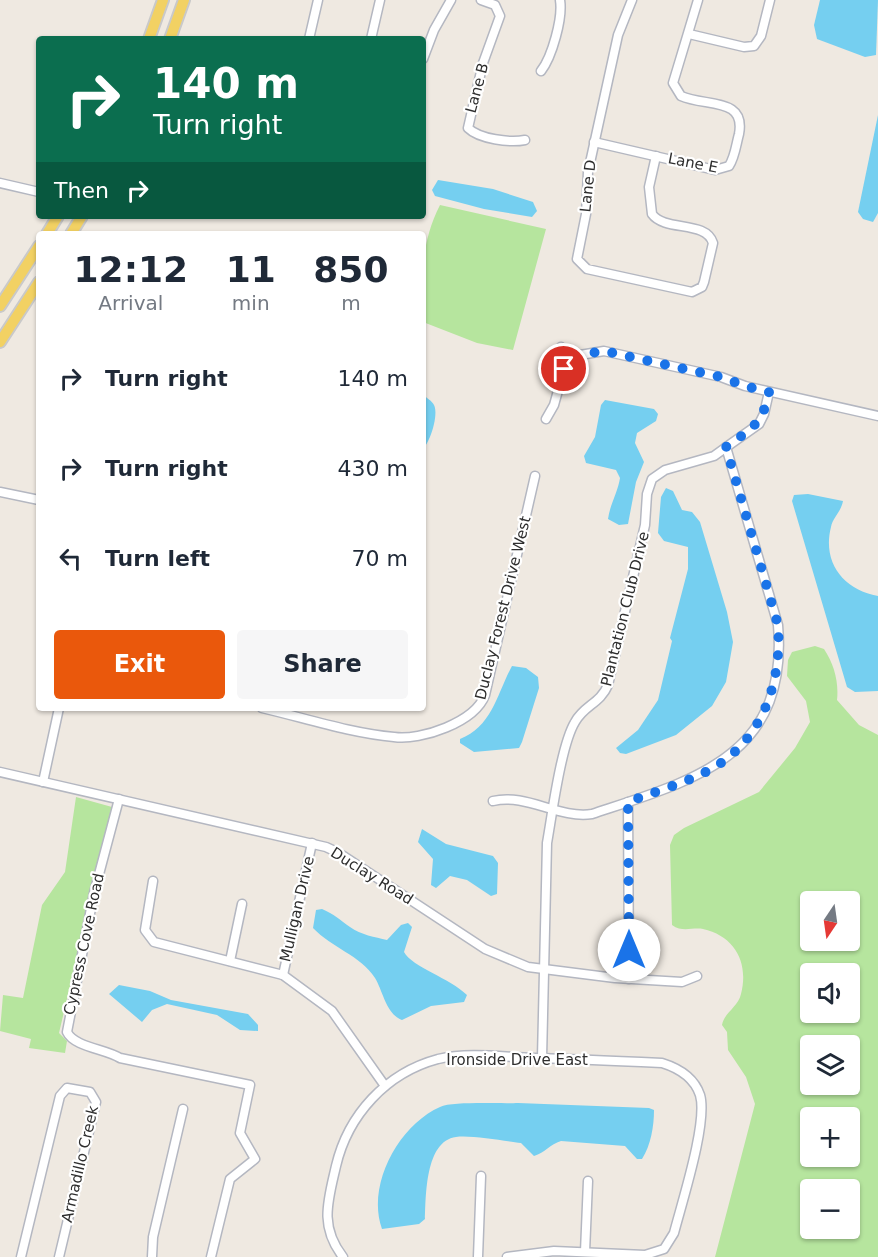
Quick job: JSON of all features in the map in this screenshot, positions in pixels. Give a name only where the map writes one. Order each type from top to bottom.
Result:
[{"type":"main road","points":[[150,36],[163,0]]},
{"type":"main road","points":[[171,36],[184,0]]},
{"type":"main road","points":[[17,315],[0,305],[36,251]]},
{"type":"main road","points":[[0,342],[36,286]]},
{"type":"street","points":[[310,36],[318,0]]},
{"type":"street","points":[[373,36],[380,0]]},
{"type":"street","points":[[426,51],[434,30],[451,0]]},
{"type":"street","name":"Lane B","points":[[481,0],[495,5],[500,16],[483,63],[468,128],[473,133],[514,142],[525,140]]},
{"type":"street","points":[[541,71],[549,60],[560,11],[560,0]]},
{"type":"street","name":"Lane D","points":[[632,0],[618,35],[594,142],[588,172],[586,214],[577,253],[579,263],[587,269],[687,292]]},
{"type":"street","points":[[698,0],[689,34],[744,47],[754,46],[761,36],[770,0]]},
{"type":"street","name":"Lane E","points":[[687,292],[702,287],[713,243],[703,231],[660,221],[651,214],[649,187],[656,156],[716,170],[725,169],[732,162],[741,122],[739,114],[731,108],[685,98],[674,89],[677,64],[689,34]]},
{"type":"street","points":[[594,142],[656,156]]},
{"type":"street","points":[[0,183],[36,191]]},
{"type":"street","points":[[561,347],[572,360]]},
{"type":"street","points":[[546,419],[554,405],[564,369],[580,355],[604,351],[721,377],[769,392],[878,416]]},
{"type":"street","name":"Plantation Club Drive","points":[[542,1058],[547,843],[553,809],[574,723],[584,711],[600,700],[608,685],[645,525],[649,486],[658,473],[699,462],[726,447],[759,423],[765,414],[769,392]]},
{"type":"street","points":[[493,801],[507,798],[584,815],[628,802],[699,776],[716,767],[731,755],[754,729],[771,696],[779,660],[778,625],[726,447]]},
{"type":"street","name":"Duclay Forest Drive West","points":[[276,711],[393,737],[416,736],[450,725],[470,715],[482,704],[485,694],[535,476]]},
{"type":"street","points":[[0,492],[36,499]]},
{"type":"street","points":[[43,782],[58,711]]},
{"type":"street","name":"Duclay Road","points":[[0,772],[312,843],[339,853],[485,949],[528,967],[629,979],[682,982],[697,976]]},
{"type":"street","name":"Cypress Cove Road","points":[[119,799],[94,893],[67,1032],[78,1043],[108,1050],[120,1058],[250,1085],[240,1133],[255,1160],[230,1179],[211,1257]]},
{"type":"street","points":[[628,802],[629,979]]},
{"type":"street","name":"Mulligan Drive","points":[[283,975],[312,843]]},
{"type":"street","points":[[153,881],[146,930],[154,942],[283,975],[332,1011],[385,1086]]},
{"type":"street","points":[[230,961],[242,904]]},
{"type":"street","name":"Ironside Drive East","points":[[343,1257],[332,1240],[326,1221],[327,1205],[344,1141],[369,1101],[385,1086],[411,1069],[438,1059],[473,1056],[662,1063],[674,1067],[693,1083],[699,1094],[701,1119],[674,1233],[664,1249],[645,1255],[585,1252]]},
{"type":"street","name":"Armadillo Creek","points":[[21,1257],[60,1096],[67,1088],[72,1088],[90,1092],[96,1102],[59,1257]]},
{"type":"street","points":[[152,1257],[153,1237],[183,1109]]},
{"type":"street","points":[[478,1257],[481,1176]]},
{"type":"street","points":[[507,1257],[544,1251],[585,1252],[588,1181]]},
{"type":"green space","points":[[440,205],[546,229],[513,350],[477,343],[426,323],[426,244]]},
{"type":"green space","points":[[815,646],[824,649],[835,673],[837,700],[859,725],[878,735],[878,1257],[715,1257],[755,1104],[746,1077],[728,1050],[727,1032],[722,1025],[741,994],[743,972],[737,952],[724,938],[703,929],[684,929],[672,925],[670,845],[674,835],[684,828],[759,792],[795,748],[810,722],[806,701],[787,676],[788,660],[792,652]]},
{"type":"green space","points":[[76,797],[112,807],[59,1033],[67,1041],[65,1053],[29,1048],[31,1039],[0,1031],[3,995],[23,998],[42,905],[65,872]]},
{"type":"water","points":[[820,0],[878,0],[876,55],[865,57],[817,39],[814,25]]},
{"type":"water","points":[[878,115],[878,213],[873,222],[863,219],[858,212]]},
{"type":"water","points":[[438,180],[493,189],[533,202],[537,211],[532,217],[484,209],[435,196],[432,190]]},
{"type":"water","points":[[426,398],[435,409],[435,421],[426,446]]},
{"type":"water","points":[[605,400],[654,409],[658,414],[656,421],[637,433],[635,443],[644,462],[636,482],[628,524],[619,525],[608,519],[620,478],[616,470],[586,463],[584,456],[595,437],[601,405]]},
{"type":"water","points":[[666,488],[673,491],[682,510],[692,512],[700,522],[727,612],[733,642],[726,682],[712,706],[676,735],[626,754],[620,753],[616,748],[638,730],[658,700],[672,641],[670,638],[688,569],[688,547],[664,541],[658,533],[661,497]]},
{"type":"water","points":[[808,494],[843,501],[831,527],[829,540],[833,563],[845,581],[866,593],[878,596],[878,691],[855,692],[847,687],[792,501],[794,495]]},
{"type":"water","points":[[512,666],[526,668],[538,677],[539,688],[522,742],[519,748],[474,752],[460,743],[460,739],[471,734],[487,718]]},
{"type":"water","points":[[422,829],[446,844],[493,856],[498,863],[497,894],[491,896],[467,880],[450,876],[436,888],[431,885],[433,859],[418,842]]},
{"type":"water","points":[[322,909],[359,932],[387,940],[401,925],[408,923],[412,927],[404,952],[415,963],[460,989],[467,995],[464,1002],[431,1006],[402,1020],[397,1017],[389,1008],[378,983],[369,970],[313,928],[316,910]]},
{"type":"water","points":[[119,985],[150,991],[171,1000],[248,1014],[258,1025],[258,1031],[240,1030],[217,1015],[167,1004],[152,1010],[142,1022],[109,994]]},
{"type":"water","points":[[518,1103],[649,1108],[654,1110],[650,1142],[642,1159],[637,1159],[625,1146],[561,1141],[534,1156],[521,1143],[479,1137],[456,1137],[446,1141],[438,1148],[433,1159],[427,1184],[425,1219],[419,1224],[382,1229],[378,1212],[383,1176],[399,1142],[411,1127],[425,1116],[446,1105]]},
{"type":"route","points":[[564,369],[580,355],[592,351],[604,351],[721,377],[769,392],[765,414],[759,423],[726,447],[775,611],[779,640],[776,680],[771,696],[754,729],[731,755],[716,767],[699,776],[628,802],[629,950]]}]
